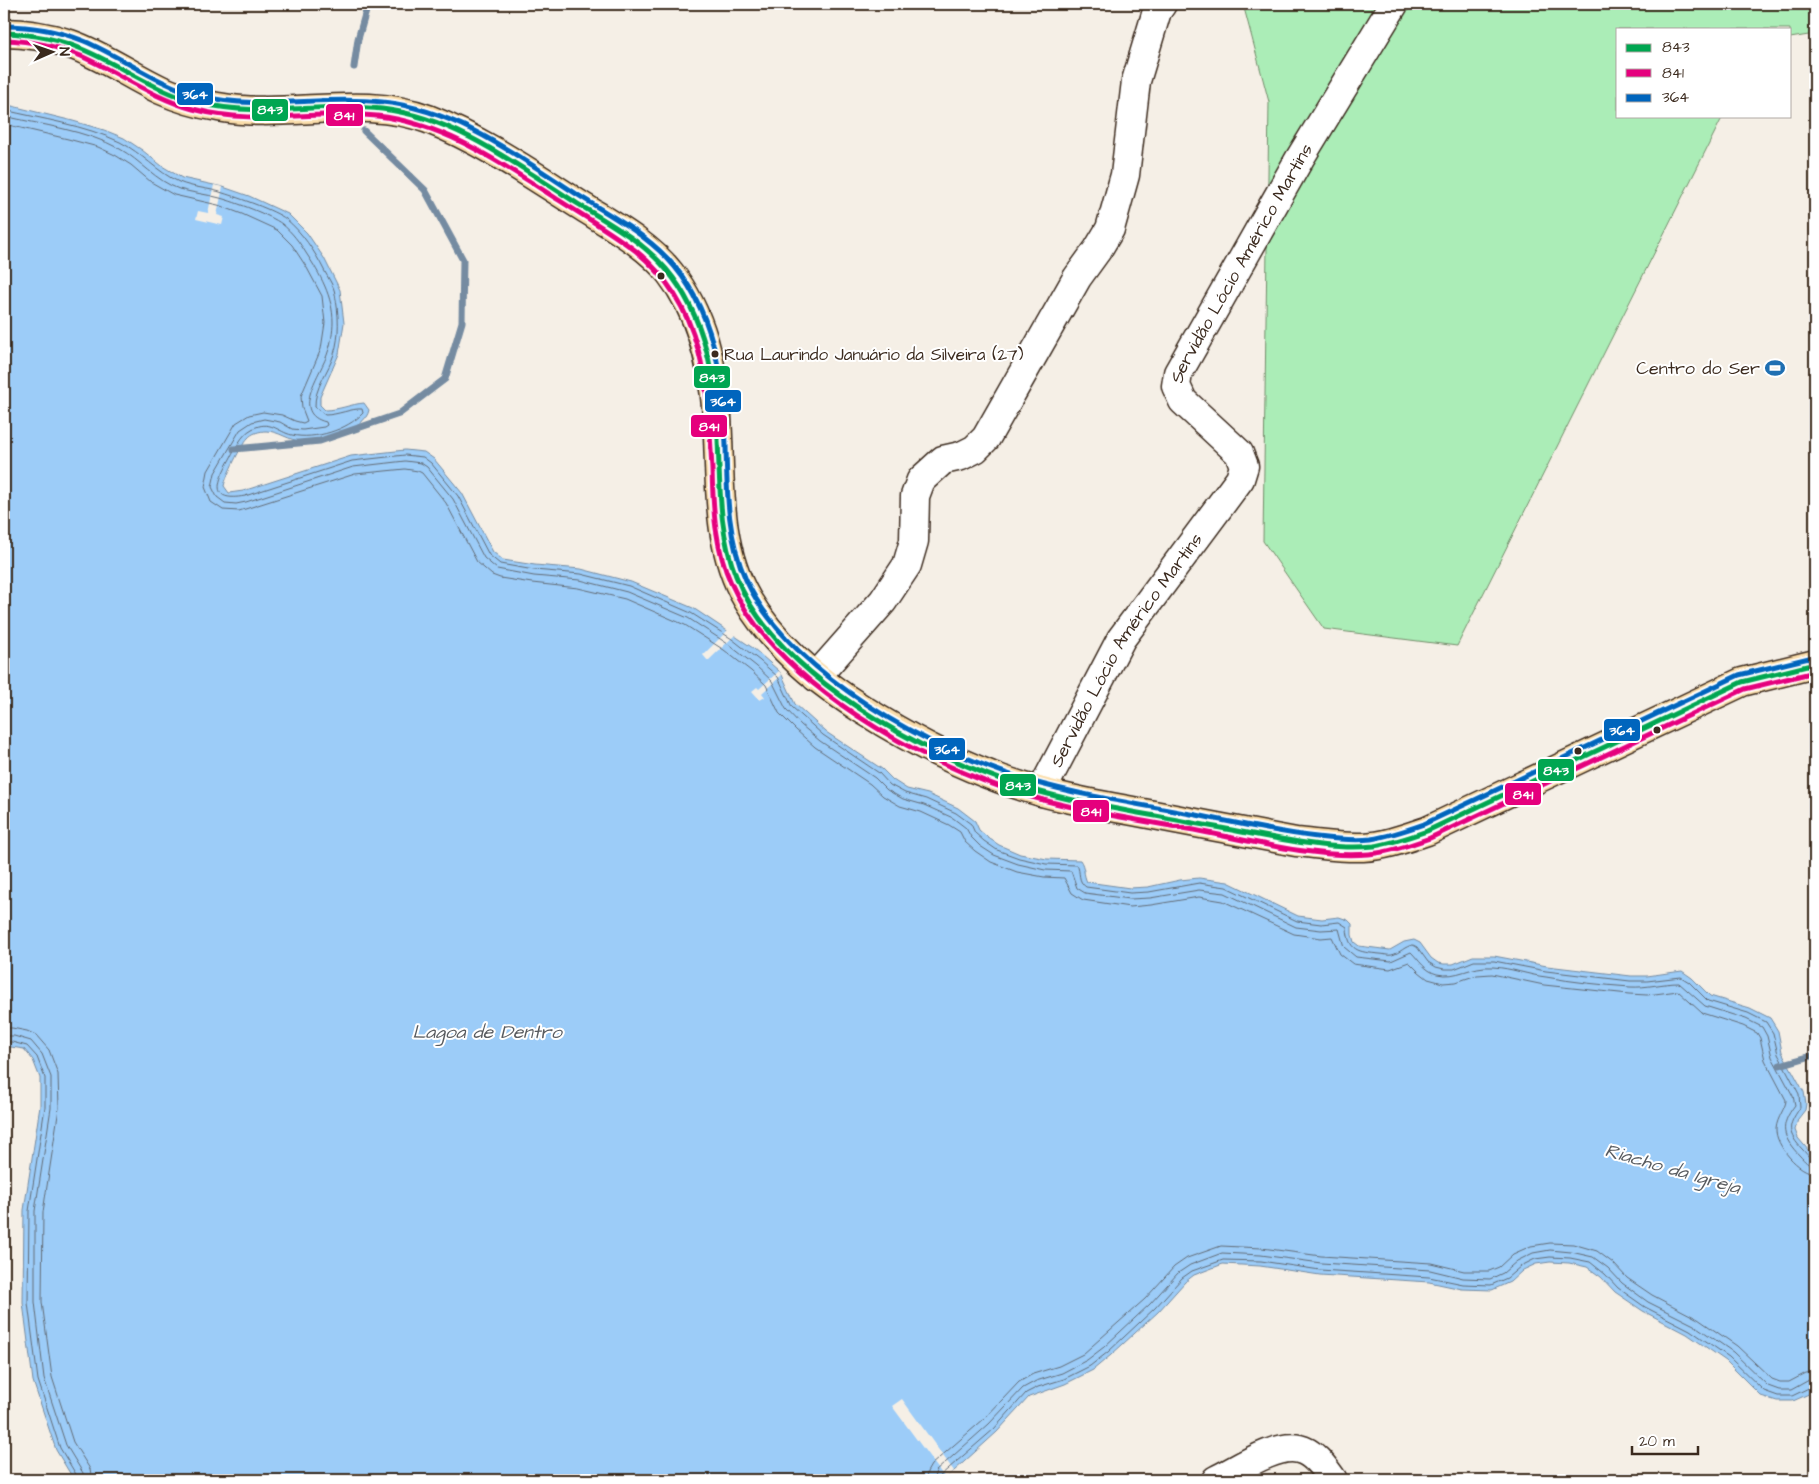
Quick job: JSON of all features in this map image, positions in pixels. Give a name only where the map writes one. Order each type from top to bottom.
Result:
[{"type":"main road","points":[[4,33],[47,37],[73,45],[163,91],[190,101],[219,108],[278,112],[375,109],[400,111],[425,118],[451,129],[522,168],[647,251],[670,273],[686,297],[700,327],[708,354],[714,388],[721,512],[735,572],[746,597],[761,620],[782,645],[816,677],[852,703],[900,733],[940,754],[992,776],[1042,792],[1093,804],[1296,842],[1363,847],[1393,842],[1427,831],[1742,682],[1815,664]]},
{"type":"street","points":[[816,677],[866,622],[883,601],[907,565],[914,542],[914,496],[921,480],[943,460],[962,456],[975,449],[986,438],[1077,278],[1110,229],[1125,174],[1136,81],[1157,11],[1162,4]]},
{"type":"street","name":"Servidão Lócio Américo Martins","points":[[1042,792],[1121,639],[1240,479],[1244,466],[1239,453],[1183,401],[1176,386],[1178,373],[1300,158],[1394,4]]},
{"type":"street","points":[[1216,1480],[1268,1454],[1284,1449],[1299,1449],[1313,1456],[1333,1480]]},
{"type":"green space","points":[[1243,4],[1815,4],[1815,34],[1792,38],[1792,28],[1616,28],[1616,118],[1722,118],[1457,646],[1324,629],[1263,541],[1269,102]]},
{"type":"water","name":"Lagoa de Dentro","points":[[4,104],[104,130],[124,138],[182,178],[223,187],[249,196],[288,214],[307,233],[324,258],[340,290],[344,323],[339,354],[320,397],[320,405],[325,410],[364,403],[369,410],[360,424],[341,434],[320,440],[297,441],[266,431],[252,435],[242,447],[228,475],[224,486],[229,493],[243,491],[351,456],[405,450],[424,452],[434,459],[462,493],[493,552],[503,560],[581,569],[631,582],[693,608],[753,648],[779,671],[795,704],[826,732],[882,769],[893,780],[907,789],[928,794],[958,808],[975,821],[979,830],[987,837],[999,845],[1020,854],[1047,859],[1080,860],[1087,882],[1130,888],[1148,887],[1199,878],[1228,882],[1298,916],[1322,919],[1339,917],[1348,920],[1352,924],[1354,942],[1359,946],[1390,950],[1404,942],[1414,940],[1420,943],[1431,958],[1438,963],[1453,964],[1473,956],[1494,956],[1547,966],[1631,976],[1647,976],[1682,971],[1710,996],[1750,1008],[1770,1018],[1778,1031],[1782,1052],[1804,1092],[1805,1110],[1798,1119],[1795,1130],[1798,1138],[1815,1158],[1815,1388],[1811,1393],[1793,1401],[1777,1401],[1761,1396],[1726,1361],[1687,1334],[1643,1311],[1615,1292],[1601,1277],[1587,1267],[1569,1263],[1550,1262],[1536,1264],[1523,1270],[1510,1282],[1492,1290],[1462,1289],[1429,1282],[1320,1275],[1260,1266],[1223,1264],[1194,1275],[1185,1282],[1158,1312],[1093,1370],[1065,1384],[1029,1397],[997,1432],[954,1471],[941,1480],[74,1480],[56,1450],[33,1381],[23,1303],[24,1210],[40,1106],[40,1078],[33,1060],[24,1049],[4,1047]]},
{"type":"pier","points":[[214,185],[223,187],[217,215],[224,217],[222,225],[196,219],[198,211],[208,213]]},
{"type":"pier","points":[[728,630],[735,635],[708,661],[703,655]]},
{"type":"pier","points":[[779,671],[782,675],[762,693],[765,697],[760,700],[752,691],[757,687],[759,689]]},
{"type":"pier","points":[[902,1399],[954,1471],[945,1478],[892,1406]]},
{"type":"waterway","points":[[354,67],[358,39],[368,4]]},
{"type":"waterway","points":[[234,449],[320,441],[399,414],[445,379],[462,322],[463,260],[425,190],[364,131]]},
{"type":"waterway","points":[[1780,1065],[1815,1055]]},
{"type":"transit line","name":"364","points":[[4,26],[45,30],[75,37],[155,78],[200,96],[223,100],[268,103],[359,100],[409,106],[435,114],[485,136],[509,150],[647,240],[667,258],[683,277],[696,299],[706,322],[719,370],[723,396],[729,514],[735,548],[746,580],[767,614],[795,647],[829,678],[868,705],[909,730],[951,751],[992,768],[1030,781],[1070,791],[1270,830],[1351,840],[1371,839],[1392,835],[1424,824],[1739,675],[1813,657]]},
{"type":"transit line","name":"843","points":[[4,33],[45,38],[75,46],[169,93],[200,103],[223,107],[268,110],[359,107],[409,114],[435,122],[485,145],[509,159],[636,241],[657,259],[680,287],[700,328],[715,395],[721,509],[726,543],[736,576],[755,612],[783,647],[818,678],[858,707],[900,733],[943,755],[1023,787],[1087,803],[1288,840],[1340,847],[1374,846],[1394,842],[1427,831],[1742,682],[1815,664]]},
{"type":"transit line","name":"841","points":[[4,40],[43,45],[72,52],[164,98],[193,109],[216,114],[262,117],[377,116],[402,120],[426,127],[449,136],[494,159],[636,251],[659,273],[676,297],[689,323],[698,351],[708,409],[714,513],[718,542],[731,583],[752,620],[781,654],[817,686],[857,715],[899,741],[943,763],[1025,795],[1109,815],[1282,848],[1327,854],[1377,853],[1430,838],[1745,689],[1815,672]]},
{"type":"place","name":"Rua Laurindo Januário da Silveira (27)","points":[[715,354]]},
{"type":"place","name":"Centro do Ser","points":[[1775,368]]},
{"type":"water label","name":"Riacho da Igreja","points":[[1673,1168]]}]
